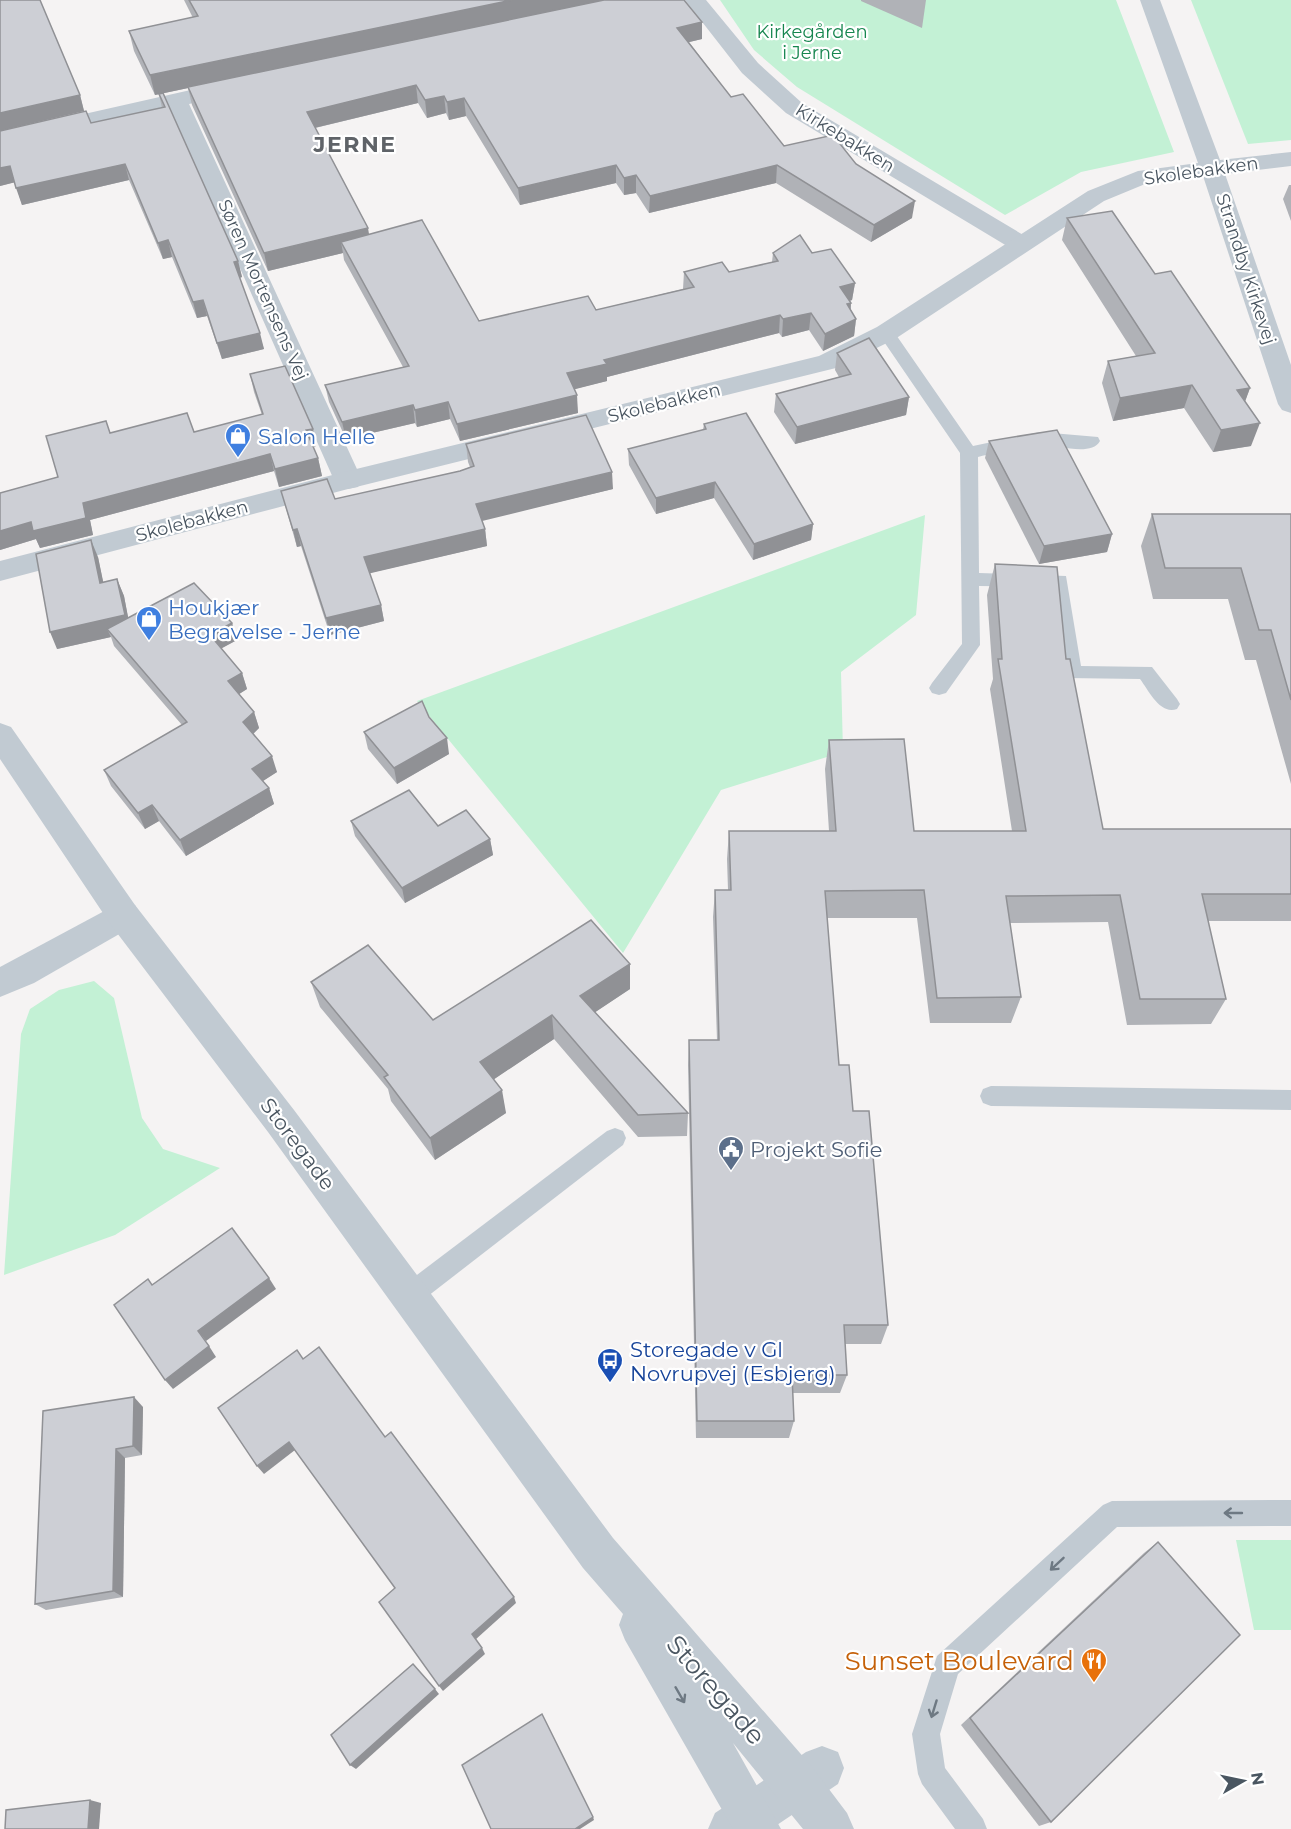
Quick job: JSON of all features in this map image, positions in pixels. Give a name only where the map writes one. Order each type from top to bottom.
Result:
[{"type":"street","name":"Kirkebakken","points":[[695,0],[750,68],[794,108],[1022,244]]},
{"type":"street","name":"Strandby Kirkevej","points":[[1150,0],[1211,166],[1291,404]]},
{"type":"street","points":[[0,140],[257,82]]},
{"type":"street","name":"Søren Mortensens Vej","points":[[176,99],[348,480]]},
{"type":"street","name":"Skolebakken","points":[[0,571],[348,480],[827,362],[886,333],[1096,196],[1146,176],[1211,166],[1291,159]]},
{"type":"street","name":"Storegade","points":[[0,735],[123,915],[410,1295],[598,1553],[809,1776],[831,1829]]},
{"type":"street","points":[[0,982],[22,973],[123,915]]},
{"type":"street","name":"Storegade","points":[[598,1553],[746,1824]]},
{"type":"street","points":[[746,1824],[809,1776]]},
{"type":"lane","points":[[886,333],[969,453],[971,645],[939,688]]},
{"type":"lane","points":[[969,453],[1040,438],[1078,443],[1092,441]]},
{"type":"lane","points":[[971,579],[1060,581],[1073,673],[1145,672],[1170,704]]},
{"type":"lane","points":[[991,1096],[1291,1100]]},
{"type":"lane","points":[[410,1295],[615,1138]]},
{"type":"lane","points":[[973,1829],[932,1774],[926,1734],[947,1666],[1112,1514],[1291,1513]]},
{"type":"green space","name":"Kirkegården i Jerne","points":[[720,0],[1116,0],[1174,152],[1081,172],[1005,215],[797,87],[754,50]]},
{"type":"green space","points":[[1191,0],[1291,0],[1291,140],[1248,144]]},
{"type":"green space","points":[[925,515],[916,615],[841,672],[843,752],[721,790],[623,953],[417,701]]},
{"type":"green space","points":[[94,981],[114,998],[142,1118],[163,1149],[220,1168],[115,1235],[4,1275],[21,1034],[30,1009],[59,990]]},
{"type":"green space","points":[[1236,1540],[1291,1540],[1291,1630],[1254,1630]]},
{"type":"building","points":[[0,0],[40,0],[80,95],[0,113]]},
{"type":"building","points":[[189,0],[512,0],[150,75],[129,31],[198,16]]},
{"type":"building","points":[[604,0],[684,0],[702,22],[677,28],[731,97],[743,94],[784,146],[833,135],[856,164],[915,201],[874,225],[777,165],[650,196],[636,175],[624,178],[616,165],[518,188],[464,98],[447,102],[444,96],[425,100],[416,85],[307,112],[368,228],[264,253],[188,87]]},
{"type":"building","points":[[163,93],[238,261],[234,262],[260,333],[217,343],[203,300],[193,302],[168,240],[158,243],[125,164],[16,188],[10,166],[0,168],[0,131],[86,111],[91,123],[165,107],[159,94]]},
{"type":"building","points":[[1112,211],[1155,274],[1171,271],[1250,388],[1237,390],[1260,423],[1221,430],[1192,385],[1120,398],[1108,361],[1155,353],[1067,218]]},
{"type":"building","points":[[422,220],[479,321],[588,296],[596,310],[694,287],[684,272],[722,262],[729,272],[778,261],[773,253],[800,235],[812,253],[831,249],[855,283],[840,287],[851,303],[847,304],[856,319],[825,334],[811,313],[783,319],[780,315],[604,360],[607,364],[567,373],[577,395],[457,424],[448,402],[415,410],[413,405],[342,422],[325,385],[409,366],[341,242]]},
{"type":"building","points":[[869,338],[909,397],[797,427],[776,394],[851,374],[837,353]]},
{"type":"building","points":[[285,366],[313,429],[306,430],[318,458],[275,469],[270,454],[83,503],[86,518],[33,531],[31,522],[0,531],[0,493],[58,477],[46,436],[106,421],[110,433],[187,413],[194,432],[263,414],[250,374]]},
{"type":"building","points":[[746,413],[813,524],[754,544],[715,482],[656,498],[628,449],[706,429],[704,424]]},
{"type":"building","points":[[586,415],[612,472],[476,504],[485,529],[364,557],[381,605],[326,618],[297,529],[293,530],[281,491],[327,479],[335,499],[460,471],[474,466],[466,444]]},
{"type":"building","points":[[1057,430],[1112,534],[1044,546],[989,441]]},
{"type":"building","points":[[1152,514],[1291,514],[1291,700],[1271,630],[1259,630],[1241,568],[1165,568]]},
{"type":"building","points":[[91,540],[100,583],[117,579],[125,615],[50,632],[36,554]]},
{"type":"building","points":[[995,564],[1057,567],[1066,659],[1070,659],[1103,829],[1291,829],[1291,894],[1202,894],[1226,999],[1140,999],[1120,895],[1006,896],[1021,997],[937,998],[924,890],[825,891],[839,1065],[849,1065],[853,1111],[869,1111],[888,1325],[844,1325],[847,1375],[792,1375],[794,1421],[697,1421],[689,1040],[719,1040],[715,890],[731,890],[729,831],[836,831],[829,740],[904,739],[914,831],[1026,831],[998,659],[1002,659]]},
{"type":"building","points":[[194,583],[232,623],[210,635],[242,673],[228,681],[254,712],[243,722],[272,756],[252,769],[269,788],[180,840],[152,805],[138,813],[104,770],[187,722],[107,629]]},
{"type":"building","points":[[422,701],[429,717],[447,738],[394,768],[364,732]]},
{"type":"building","points":[[409,790],[438,826],[466,810],[490,839],[402,888],[351,821]]},
{"type":"building","points":[[591,920],[630,964],[580,996],[688,1113],[638,1115],[552,1015],[480,1062],[502,1090],[430,1138],[384,1077],[388,1075],[311,982],[368,945],[433,1020]]},
{"type":"building","points":[[232,1228],[269,1278],[198,1331],[209,1346],[165,1380],[114,1305],[148,1279],[152,1285]]},
{"type":"building","points":[[319,1347],[385,1437],[391,1432],[514,1597],[472,1634],[482,1648],[439,1686],[379,1602],[395,1588],[289,1442],[257,1466],[218,1408],[297,1350],[303,1359]]},
{"type":"building","points":[[134,1397],[133,1446],[116,1449],[113,1591],[35,1604],[43,1411]]},
{"type":"building","name":"Sunset Boulevard","points":[[1158,1542],[1240,1635],[1051,1822],[970,1718]]},
{"type":"building","points":[[413,1664],[435,1689],[350,1765],[331,1735]]},
{"type":"building","points":[[542,1714],[593,1817],[575,1829],[491,1829],[462,1765]]},
{"type":"building","points":[[90,1800],[88,1829],[5,1829],[6,1810]]},
{"type":"place","name":"Salon Helle","points":[[238,459]]},
{"type":"place","name":"Houkjær Begravelse - Jerne","points":[[149,642]]},
{"type":"place","name":"Projekt Sofie","points":[[731,1172]]},
{"type":"place","name":"Storegade v Gl Novrupvej (Esbjerg)","points":[[610,1384]]},
{"type":"place","name":"Sunset Boulevard","points":[[1094,1684]]},
{"type":"district","name":"JERNE","points":[[355,144]]}]
